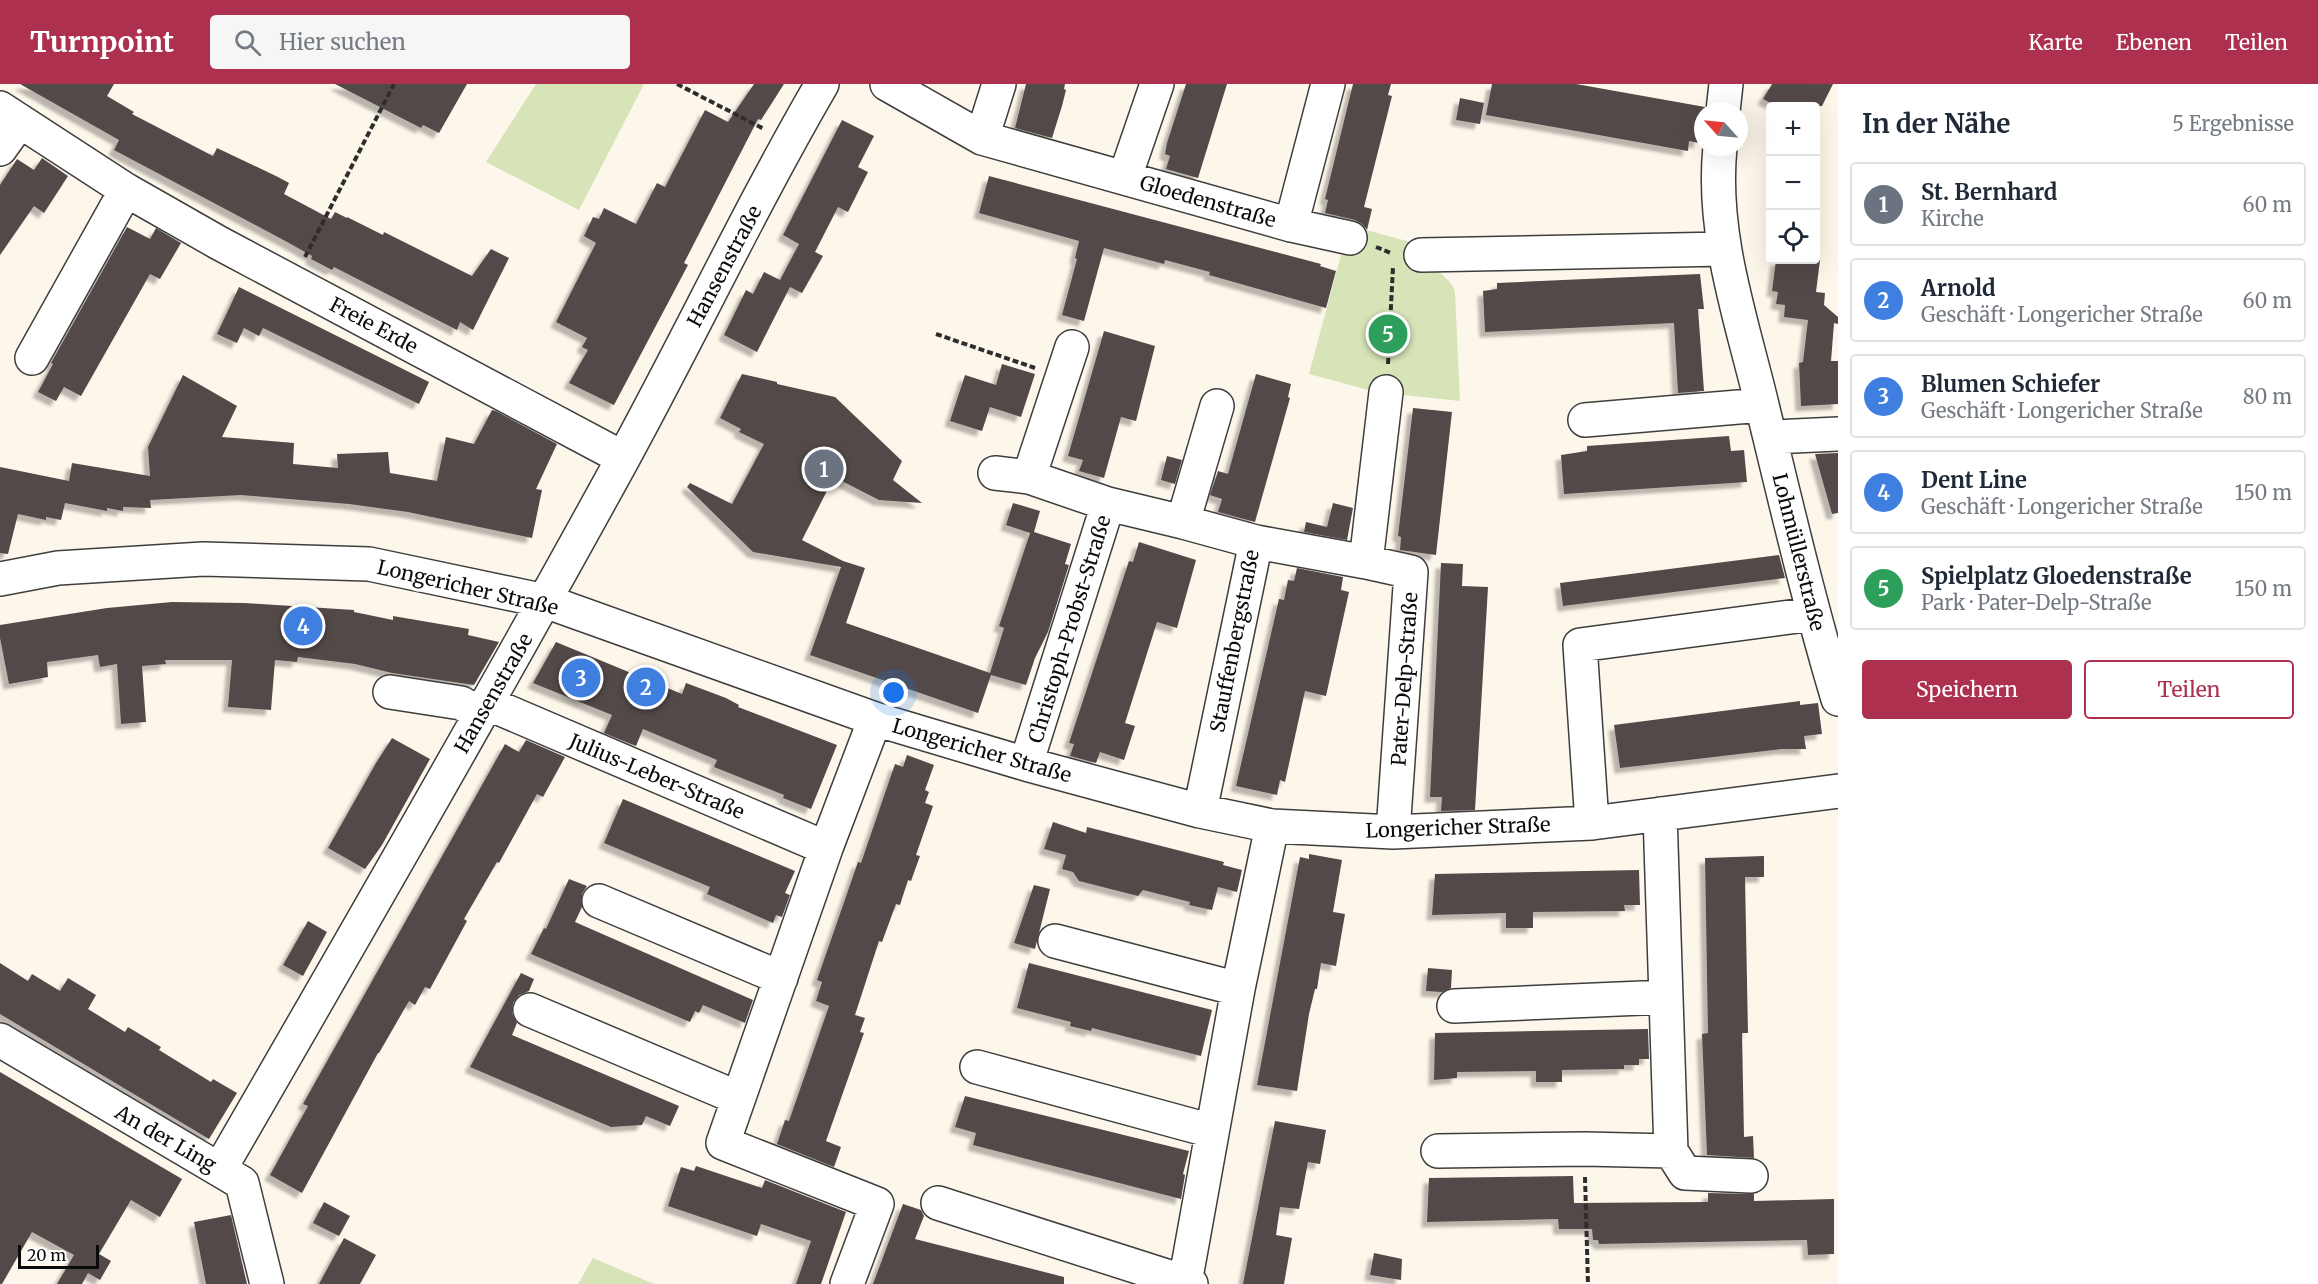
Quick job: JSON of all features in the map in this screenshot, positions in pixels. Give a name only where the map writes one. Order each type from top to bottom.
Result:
[{"type":"street","name":"Hansenstraße","points":[[220,1169],[545,602],[789,141],[822,84]]},
{"type":"street","name":"Gloedenstraße","points":[[887,84],[982,138],[1292,225],[1350,238]]},
{"type":"street","points":[[982,138],[999,84]]},
{"type":"street","name":"Gloedenstraße","points":[[1125,177],[1157,84]]},
{"type":"street","name":"Gloedenstraße","points":[[1292,225],[1328,84]]},
{"type":"street","points":[[1724,102],[1726,84]]},
{"type":"street","name":"Freie Erde","points":[[0,149],[10,115],[126,190],[219,243],[623,458]]},
{"type":"street","name":"Lohmüllerstraße","points":[[1719,156],[1717,169],[1723,249],[1813,614],[1838,699]]},
{"type":"street","points":[[32,358],[126,190]]},
{"type":"street","points":[[1407,255],[1723,249]]},
{"type":"street","points":[[1029,477],[1072,347]]},
{"type":"street","points":[[1366,562],[1386,392]]},
{"type":"street","points":[[1584,420],[1762,405]]},
{"type":"street","points":[[1183,522],[1217,406]]},
{"type":"street","points":[[1770,438],[1838,434]]},
{"type":"street","name":"Christoph-Probst-Straße","points":[[995,473],[1029,477],[1108,504],[1026,764]]},
{"type":"street","name":"Stauffenbergstraße","points":[[1108,504],[1256,542],[1200,811]]},
{"type":"street","name":"Pater-Delp-Straße","points":[[1256,542],[1411,572],[1393,831]]},
{"type":"street","name":"Longericher Straße","points":[[0,579],[58,568],[203,559],[369,564],[545,602],[875,719],[1026,764],[1200,811],[1272,826],[1393,831],[1592,823],[1838,791]]},
{"type":"street","points":[[1592,823],[1580,645],[1813,614]]},
{"type":"street","name":"Julius-Leber-Straße","points":[[390,692],[484,708],[826,849]]},
{"type":"street","points":[[848,1284],[877,1204],[723,1143],[826,849],[875,719]]},
{"type":"street","points":[[1660,814],[1671,1151],[1685,1173],[1751,1176]]},
{"type":"street","points":[[938,1203],[1188,1283],[1212,1131],[1238,989],[1272,826]]},
{"type":"street","points":[[599,901],[781,978]]},
{"type":"street","points":[[1055,941],[1238,989]]},
{"type":"street","points":[[1454,1006],[1666,998]]},
{"type":"street","points":[[530,1010],[738,1098]]},
{"type":"street","name":"An der Ling","points":[[0,1040],[243,1183],[267,1284]]},
{"type":"street","points":[[977,1067],[1212,1131]]},
{"type":"street","points":[[1438,1151],[1585,1149],[1671,1151]]},
{"type":"path","points":[[292,281],[394,84]]},
{"type":"path","points":[[677,84],[789,141]]},
{"type":"path","points":[[1350,238],[1407,255],[1386,392]]},
{"type":"path","points":[[936,334],[1061,379]]},
{"type":"path","points":[[1585,1149],[1588,1284]]},
{"type":"green space","points":[[536,84],[644,84],[579,210],[486,162]]},
{"type":"green space","points":[[1352,226],[1421,245],[1432,264],[1452,284],[1455,293],[1460,401],[1376,392],[1309,374],[1341,255],[1344,255]]},
{"type":"green space","points":[[593,1258],[654,1284],[578,1284]]},
{"type":"building","points":[[20,84],[114,84],[107,96],[134,112],[132,114],[213,156],[217,148],[278,177],[289,183],[284,194],[331,219],[335,212],[383,235],[384,232],[472,276],[491,249],[509,258],[473,330],[460,322],[457,330],[334,267],[332,270],[311,259],[312,256],[289,243],[114,150],[119,140]]},
{"type":"building","points":[[335,84],[467,84],[439,133],[423,125],[421,128]]},
{"type":"building","points":[[754,84],[784,84],[761,120],[758,119],[684,263],[688,265],[614,405],[569,383],[588,350],[582,347],[587,338],[556,322],[596,243],[584,236],[593,217],[599,219],[604,208],[636,224],[657,183],[665,187],[705,110],[728,122]]},
{"type":"building","points":[[1026,84],[1065,84],[1064,89],[1066,90],[1052,138],[1015,128]]},
{"type":"building","points":[[1186,84],[1227,84],[1198,178],[1166,169],[1170,156],[1165,154],[1167,143]]},
{"type":"building","points":[[1353,84],[1391,84],[1388,95],[1392,96],[1364,207],[1372,209],[1367,230],[1355,220],[1325,213],[1328,200],[1325,199]]},
{"type":"building","points":[[1492,84],[1576,84],[1694,105],[1694,142],[1689,141],[1688,151],[1486,115]]},
{"type":"building","points":[[1772,84],[1833,84],[1822,106],[1820,102],[1769,102],[1763,99]]},
{"type":"building","points":[[1460,98],[1484,103],[1480,124],[1456,120]]},
{"type":"building","points":[[842,120],[874,136],[858,167],[868,172],[848,212],[838,207],[815,252],[823,256],[802,293],[790,287],[757,352],[724,335],[746,290],[753,294],[764,272],[780,280],[799,244],[783,235]]},
{"type":"building","points":[[42,158],[68,176],[44,213],[34,206],[0,255],[0,185],[17,159],[34,170]]},
{"type":"building","points":[[989,176],[1321,264],[1320,266],[1336,271],[1326,308],[1209,275],[1210,272],[1165,260],[1164,264],[1104,248],[1084,321],[1062,315],[1077,259],[1075,258],[1079,241],[979,213]]},
{"type":"building","points":[[127,227],[150,239],[156,228],[181,243],[160,279],[150,274],[81,396],[64,387],[56,401],[38,392],[53,364],[51,363]]},
{"type":"building","points":[[1775,264],[1820,264],[1816,292],[1825,293],[1824,305],[1838,317],[1838,324],[1834,323],[1831,361],[1838,361],[1838,404],[1801,406],[1799,363],[1803,362],[1808,320],[1784,317],[1785,305],[1776,304],[1778,292],[1772,291]]},
{"type":"building","points":[[1700,274],[1704,309],[1698,309],[1704,391],[1678,393],[1674,323],[1485,332],[1483,291],[1497,289],[1497,283]]},
{"type":"building","points":[[239,287],[429,382],[419,404],[263,328],[259,336],[244,328],[237,343],[217,334]]},
{"type":"building","points":[[1104,331],[1155,346],[1136,421],[1121,417],[1104,478],[1079,471],[1083,460],[1068,456]]},
{"type":"building","points":[[1002,364],[1035,374],[1021,417],[990,407],[982,431],[950,421],[965,375],[996,385]]},
{"type":"building","points":[[742,374],[835,397],[902,461],[893,480],[922,503],[879,500],[834,477],[802,540],[843,561],[865,568],[846,623],[990,673],[1004,628],[999,626],[1030,533],[1006,525],[1013,503],[1040,511],[1034,532],[1071,544],[1065,564],[1069,565],[1048,632],[1035,658],[1026,685],[991,675],[978,713],[810,655],[841,567],[753,552],[687,487],[690,483],[732,504],[764,444],[739,432],[741,429],[720,418]]},
{"type":"building","points":[[1256,374],[1291,384],[1288,397],[1290,398],[1255,522],[1218,512],[1222,499],[1210,495],[1218,471],[1228,474]]},
{"type":"building","points":[[183,375],[237,406],[222,437],[294,443],[293,464],[338,468],[337,454],[388,452],[390,473],[437,481],[446,437],[474,444],[492,410],[496,411],[557,444],[536,489],[542,490],[532,538],[408,512],[349,504],[241,495],[150,500],[151,508],[123,507],[123,511],[107,508],[107,511],[65,503],[61,520],[46,517],[46,520],[18,514],[8,554],[0,553],[0,467],[69,481],[72,463],[150,476],[148,447]]},
{"type":"building","points":[[1413,408],[1452,412],[1436,555],[1400,550],[1401,537],[1398,536]]},
{"type":"building","points":[[1729,436],[1731,451],[1744,450],[1747,482],[1564,494],[1561,455],[1587,451],[1587,446]]},
{"type":"building","points":[[1838,453],[1838,513],[1832,514],[1815,454]]},
{"type":"building","points":[[1167,456],[1182,460],[1175,484],[1161,480]]},
{"type":"building","points":[[1333,503],[1353,508],[1347,540],[1304,532],[1306,522],[1327,527]]},
{"type":"building","points":[[1139,542],[1196,560],[1177,628],[1157,622],[1125,723],[1135,726],[1124,760],[1100,752],[1096,763],[1070,756],[1074,744],[1069,743],[1129,561],[1133,562]]},
{"type":"building","points":[[1779,555],[1785,578],[1563,606],[1560,583]]},
{"type":"building","points":[[1441,563],[1463,564],[1462,586],[1488,587],[1475,810],[1441,811],[1442,797],[1430,797]]},
{"type":"building","points":[[1297,568],[1343,577],[1341,590],[1349,592],[1326,696],[1305,691],[1285,782],[1280,780],[1277,795],[1236,786],[1279,599],[1284,600],[1288,580],[1294,581]]},
{"type":"building","points":[[172,602],[244,603],[354,610],[354,612],[393,620],[393,616],[469,629],[468,635],[499,642],[474,685],[392,673],[355,664],[298,657],[297,662],[275,660],[271,710],[228,707],[232,660],[165,660],[166,664],[142,666],[146,722],[121,724],[117,664],[100,667],[98,655],[47,662],[48,677],[9,684],[0,638],[0,625],[107,608]]},
{"type":"building","points":[[556,642],[682,694],[686,683],[726,698],[739,705],[738,707],[837,745],[811,809],[783,798],[784,795],[714,767],[717,760],[643,729],[636,746],[604,733],[612,715],[533,683]]},
{"type":"building","points":[[1800,701],[1800,705],[1818,703],[1822,734],[1804,736],[1806,749],[1782,749],[1620,768],[1614,725]]},
{"type":"building","points":[[392,738],[430,759],[382,845],[365,869],[328,848]]},
{"type":"building","points":[[526,740],[565,757],[543,797],[537,794],[499,863],[497,862],[464,919],[467,921],[430,989],[425,987],[415,1005],[409,1001],[302,1193],[270,1175],[308,1106],[303,1104],[505,744],[519,752]]},
{"type":"building","points":[[907,755],[934,765],[925,790],[929,792],[925,803],[933,806],[916,855],[920,856],[911,881],[908,880],[900,905],[896,904],[882,942],[879,941],[855,1015],[865,1018],[860,1032],[864,1033],[826,1141],[841,1147],[834,1167],[777,1144],[785,1120],[789,1121],[829,1006],[816,1001],[822,982],[817,980],[895,764],[903,767]]},
{"type":"building","points":[[623,799],[795,871],[785,893],[790,895],[782,917],[776,915],[773,923],[707,894],[710,887],[604,843]]},
{"type":"building","points":[[1053,822],[1086,833],[1087,827],[1224,862],[1223,865],[1242,870],[1237,892],[1218,887],[1212,910],[1143,890],[1138,896],[1079,881],[1073,872],[1062,869],[1066,855],[1044,849]]},
{"type":"building","points":[[1309,854],[1342,860],[1333,912],[1345,914],[1336,966],[1321,963],[1317,989],[1315,989],[1309,1014],[1297,1091],[1257,1085],[1300,857],[1309,859]]},
{"type":"building","points":[[1764,856],[1764,877],[1745,877],[1748,1033],[1742,1033],[1744,1137],[1753,1136],[1754,1158],[1707,1155],[1702,1034],[1708,1033],[1705,858]]},
{"type":"building","points":[[1639,870],[1640,905],[1624,905],[1625,911],[1533,912],[1533,928],[1506,928],[1506,913],[1432,915],[1435,874]]},
{"type":"building","points":[[569,879],[587,886],[582,894],[582,907],[575,922],[753,1000],[745,1023],[703,1005],[699,1013],[695,1011],[690,1022],[531,954],[544,928],[546,929]]},
{"type":"building","points":[[1034,885],[1050,889],[1035,949],[1014,943]]},
{"type":"building","points":[[308,921],[327,932],[303,976],[283,965]]},
{"type":"building","points":[[0,963],[28,981],[32,974],[60,991],[68,978],[96,995],[88,1009],[125,1032],[128,1027],[161,1047],[159,1050],[211,1082],[213,1079],[237,1093],[209,1139],[0,1014]]},
{"type":"building","points":[[1029,963],[1212,1010],[1201,1056],[1092,1028],[1091,1031],[1070,1026],[1071,1022],[1017,1008]]},
{"type":"building","points":[[1428,968],[1452,970],[1451,988],[1442,992],[1426,991]]},
{"type":"building","points":[[521,973],[534,979],[529,991],[519,995],[513,1003],[512,1013],[517,1023],[512,1035],[679,1106],[670,1126],[646,1116],[642,1125],[611,1127],[470,1067]]},
{"type":"building","points":[[1648,1029],[1649,1059],[1639,1059],[1639,1065],[1624,1065],[1624,1069],[1562,1070],[1562,1082],[1536,1082],[1536,1071],[1457,1072],[1457,1078],[1434,1080],[1435,1033]]},
{"type":"building","points":[[0,1072],[182,1179],[160,1217],[131,1200],[99,1254],[111,1261],[100,1280],[88,1273],[82,1284],[57,1284],[74,1255],[32,1232],[0,1284]]},
{"type":"building","points":[[965,1096],[1189,1151],[1183,1174],[1185,1175],[1181,1199],[973,1145],[976,1133],[955,1127]]},
{"type":"building","points":[[1275,1121],[1326,1130],[1320,1164],[1308,1162],[1299,1209],[1280,1207],[1276,1235],[1292,1238],[1284,1284],[1243,1284]]},
{"type":"building","points":[[696,1166],[762,1188],[765,1180],[846,1212],[821,1284],[796,1284],[811,1241],[761,1224],[757,1236],[668,1206],[681,1167],[694,1171]]},
{"type":"building","points":[[1573,1176],[1574,1203],[1708,1202],[1708,1193],[1754,1194],[1754,1201],[1834,1199],[1834,1254],[1808,1255],[1807,1240],[1599,1244],[1598,1240],[1593,1240],[1592,1229],[1559,1229],[1558,1219],[1427,1222],[1429,1178]]},
{"type":"building","points":[[324,1202],[350,1216],[339,1236],[313,1223]]},
{"type":"building","points":[[903,1204],[921,1210],[924,1216],[915,1239],[1064,1277],[1064,1284],[873,1284]]},
{"type":"building","points":[[231,1215],[247,1284],[206,1284],[194,1222]]},
{"type":"building","points":[[344,1238],[376,1255],[360,1284],[319,1284]]},
{"type":"building","points":[[1374,1253],[1402,1259],[1401,1280],[1370,1275]]},
{"type":"place","name":"Spielplatz Gloedenstraße","points":[[1388,334]]},
{"type":"place","name":"St. Bernhard","points":[[824,469]]},
{"type":"place","name":"Dent Line","points":[[303,626]]},
{"type":"place","name":"Blumen Schiefer","points":[[581,678]]},
{"type":"place","name":"Arnold","points":[[646,687]]}]
